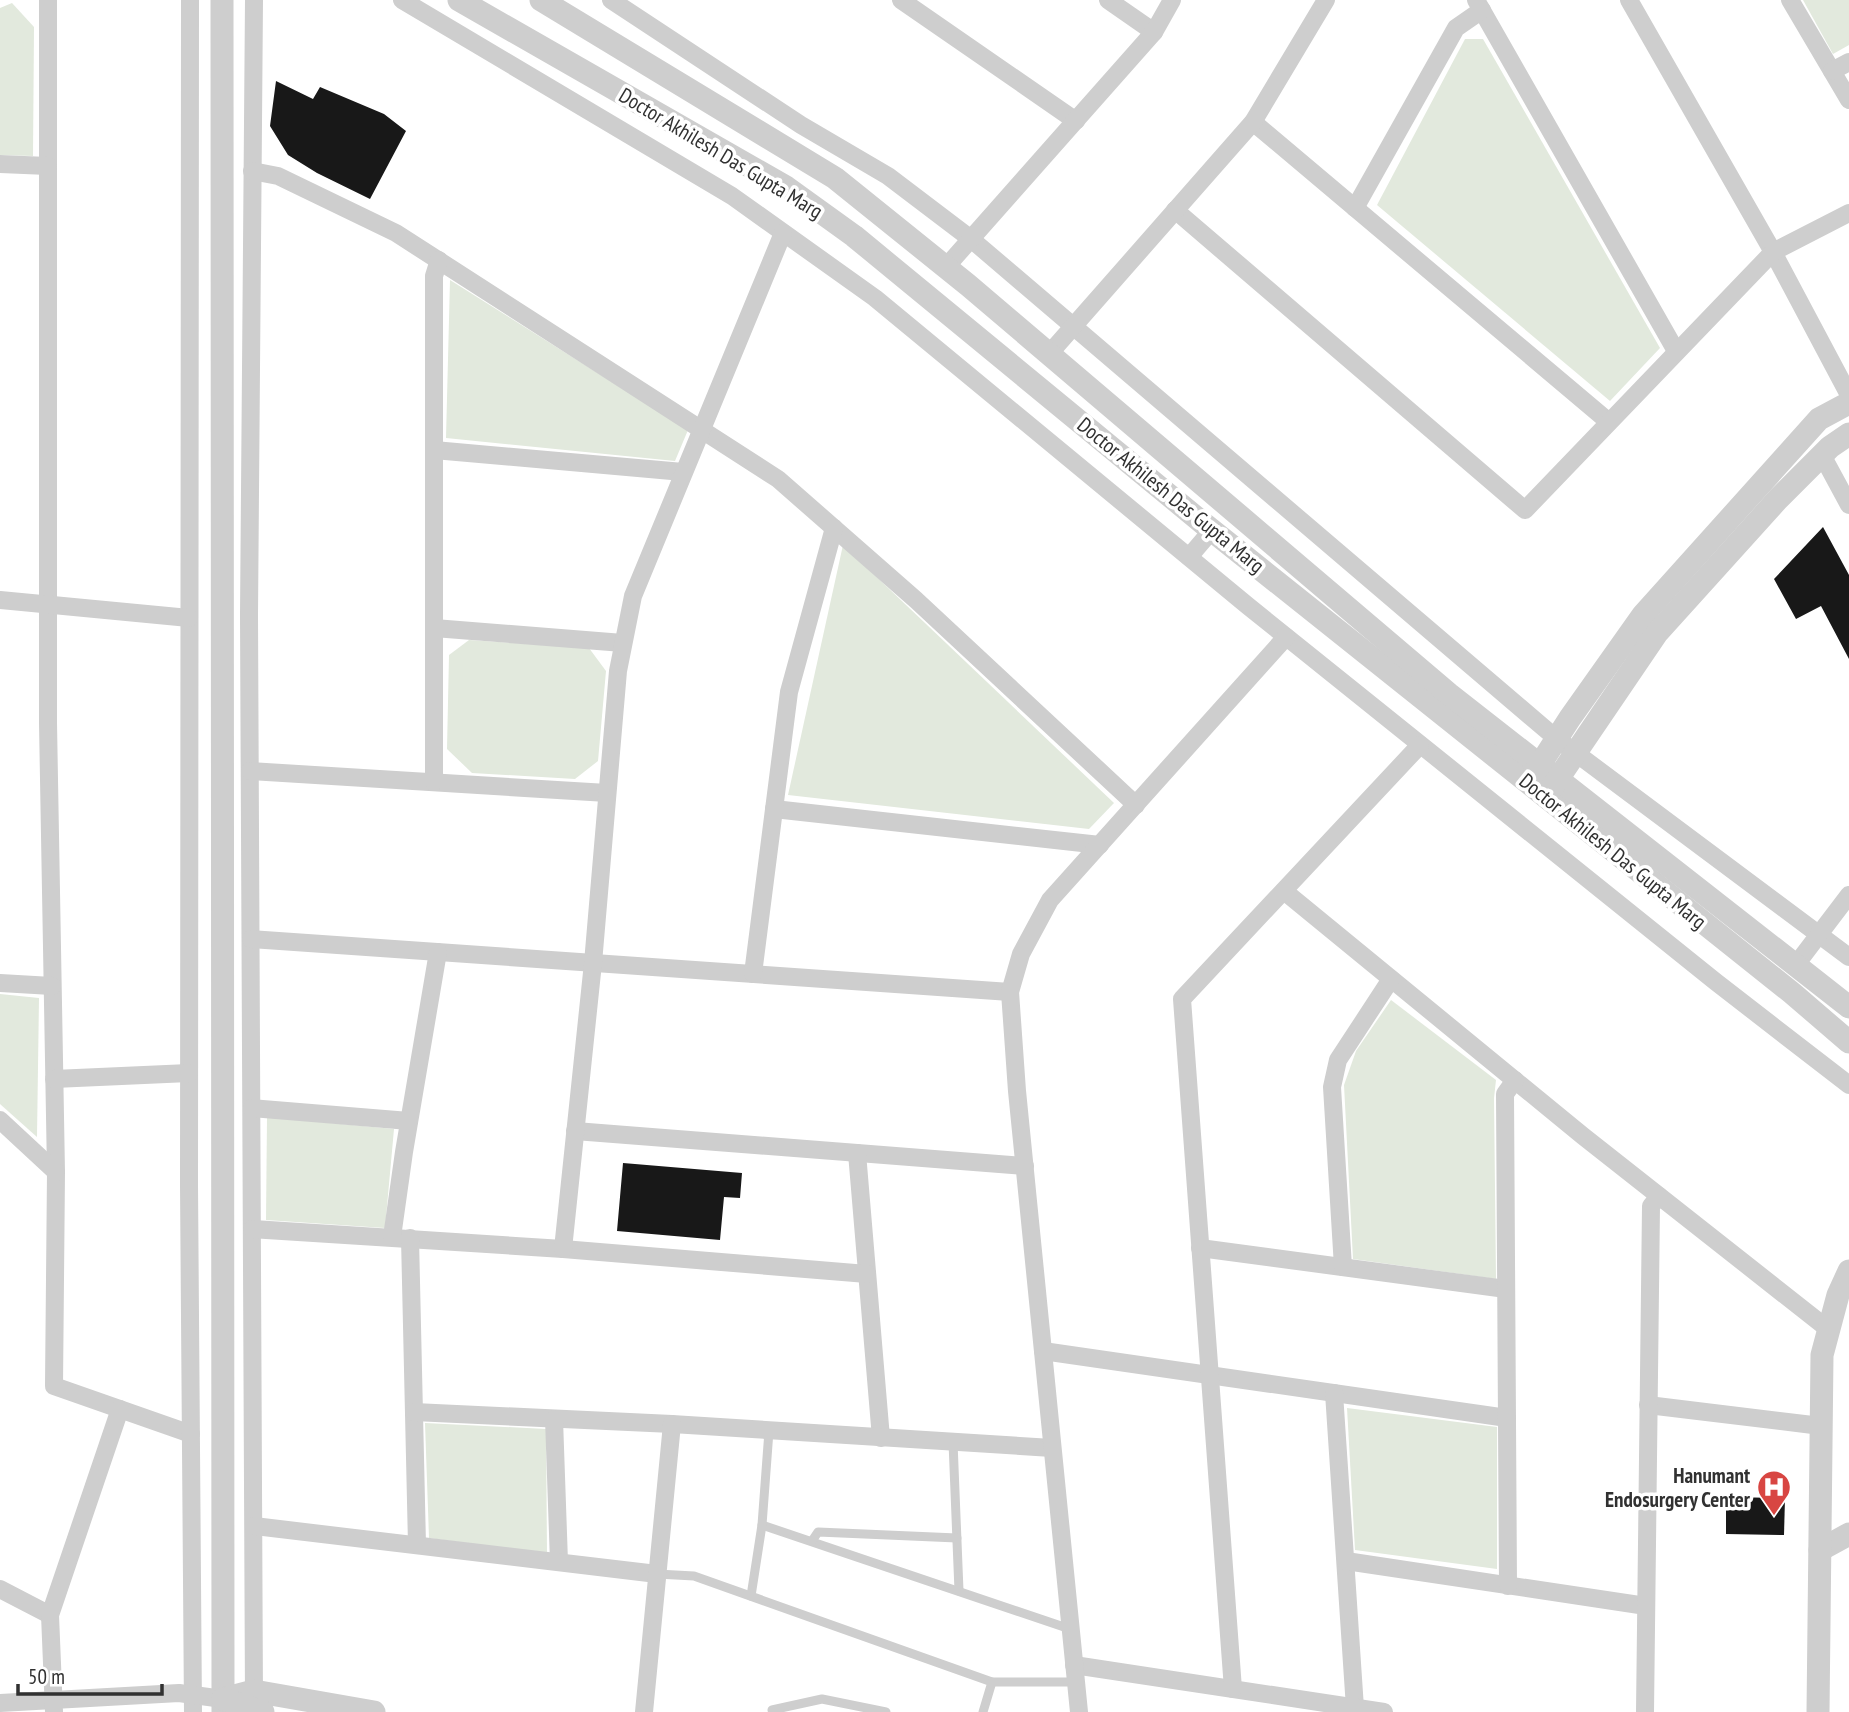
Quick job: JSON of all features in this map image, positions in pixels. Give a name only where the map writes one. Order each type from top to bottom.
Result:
[{"type":"street","points":[[48,0],[48,605],[56,1172],[54,1386],[191,1434]]},
{"type":"street","points":[[190,0],[189,1073],[193,1703]]},
{"type":"street","points":[[222,0],[223,1705]]},
{"type":"street","points":[[254,0],[249,615],[256,1707]]},
{"type":"street","points":[[402,0],[732,196],[874,298],[1286,636],[1695,965],[1849,1085]]},
{"type":"street","name":"Doctor Akhilesh Das Gupta Marg","points":[[459,0],[786,187],[854,236],[1220,536],[1543,782],[1849,1007]]},
{"type":"street","name":"Doctor Akhilesh Das Gupta Marg","points":[[541,0],[835,178],[946,267],[1449,694],[1543,782],[1849,1042]]},
{"type":"street","points":[[611,0],[801,125],[888,176],[971,239],[1557,739],[1849,957]]},
{"type":"street","points":[[901,0],[1076,121]]},
{"type":"street","points":[[1108,0],[1154,32]]},
{"type":"street","points":[[946,267],[1154,32],[1172,0]]},
{"type":"street","points":[[1049,354],[1253,122],[1326,0]]},
{"type":"street","points":[[1629,0],[1773,252],[1849,395]]},
{"type":"street","points":[[1790,0],[1849,100]]},
{"type":"street","points":[[1355,208],[1457,28],[1479,5],[1676,351]]},
{"type":"street","points":[[1832,71],[1849,62]]},
{"type":"street","points":[[1253,122],[1609,422]]},
{"type":"street","points":[[0,164],[48,166]]},
{"type":"street","points":[[252,171],[278,176],[396,233],[778,479],[916,600],[1136,805]]},
{"type":"street","points":[[1175,210],[1525,510],[1773,252],[1849,214]]},
{"type":"street","points":[[563,1249],[593,963],[618,671],[633,596],[783,233]]},
{"type":"street","points":[[434,782],[434,276],[439,260]]},
{"type":"street","points":[[1543,782],[1557,739],[1643,615],[1819,419],[1849,403]]},
{"type":"street","points":[[1543,782],[1576,754],[1657,634],[1778,499],[1822,455],[1849,434]]},
{"type":"street","points":[[434,450],[683,472]]},
{"type":"street","points":[[1822,455],[1849,505]]},
{"type":"street","points":[[1189,557],[1244,520]]},
{"type":"street","points":[[753,974],[789,692],[834,528]]},
{"type":"street","points":[[0,600],[189,618]]},
{"type":"street","points":[[434,628],[623,643]]},
{"type":"street","points":[[1079,1712],[1010,992],[1021,954],[1050,900],[1286,636]]},
{"type":"street","points":[[1233,1689],[1182,999],[1420,744]]},
{"type":"street","points":[[250,771],[607,793]]},
{"type":"street","points":[[774,809],[1100,845]]},
{"type":"street","points":[[1284,891],[1659,1196],[1828,1328]]},
{"type":"street","points":[[1795,966],[1849,895]]},
{"type":"street","points":[[251,939],[1010,992]]},
{"type":"street","points":[[417,1545],[414,1412],[401,1238],[409,1121],[438,952]]},
{"type":"street","points":[[1343,1267],[1332,1087],[1338,1060],[1391,979]]},
{"type":"street","points":[[0,983],[52,986]]},
{"type":"street","points":[[54,1079],[189,1073]]},
{"type":"street","points":[[1508,1586],[1505,1094],[1515,1080]]},
{"type":"street","points":[[252,1108],[409,1121]]},
{"type":"street","points":[[0,1120],[56,1172]]},
{"type":"street","points":[[575,1131],[1025,1166]]},
{"type":"street","points":[[857,1153],[881,1438]]},
{"type":"street","points":[[1645,1712],[1651,1206],[1659,1196]]},
{"type":"street","points":[[252,1229],[563,1249],[867,1274]]},
{"type":"street","points":[[1200,1248],[1506,1289]]},
{"type":"street","points":[[1818,1712],[1822,1355],[1838,1295],[1849,1271]]},
{"type":"street","points":[[1043,1351],[1507,1418]]},
{"type":"street","points":[[1334,1393],[1356,1708]]},
{"type":"street","points":[[1648,1405],[1821,1426]]},
{"type":"street","points":[[54,1706],[50,1615],[120,1409]]},
{"type":"street","points":[[414,1412],[672,1424],[1052,1448]]},
{"type":"street","points":[[554,1419],[559,1562]]},
{"type":"street","points":[[644,1712],[672,1424]]},
{"type":"street","points":[[254,1526],[657,1574]]},
{"type":"street","points":[[1820,1550],[1849,1534]]},
{"type":"street","points":[[1820,1550],[1849,1557]]},
{"type":"street","points":[[1346,1561],[1646,1606]]},
{"type":"street","points":[[0,1589],[50,1615]]},
{"type":"street","points":[[1075,1674],[1233,1689],[1384,1712]]},
{"type":"street","points":[[0,1703],[54,1706],[179,1693],[193,1703],[374,1712]]},
{"type":"lane","points":[[751,1597],[762,1525],[769,1431]]},
{"type":"lane","points":[[953,1442],[959,1591]]},
{"type":"lane","points":[[762,1525],[1070,1629]]},
{"type":"lane","points":[[812,1541],[818,1532],[957,1538]]},
{"type":"lane","points":[[657,1574],[694,1576],[992,1682],[1075,1674]]},
{"type":"lane","points":[[983,1712],[992,1682]]},
{"type":"lane","points":[[772,1710],[822,1699],[886,1712]]},
{"type":"shaded area","points":[[1803,0],[1849,0],[1849,45],[1833,54]]},
{"type":"shaded area","points":[[12,3],[34,27],[33,156],[0,155],[0,8]]},
{"type":"shaded area","points":[[1465,39],[1483,39],[1660,348],[1610,401],[1377,205]]},
{"type":"shaded area","points":[[450,280],[688,430],[675,461],[446,438]]},
{"type":"shaded area","points":[[843,545],[1114,803],[1089,829],[788,795]]},
{"type":"shaded area","points":[[469,640],[589,648],[606,671],[598,761],[575,779],[472,773],[447,749],[449,655]]},
{"type":"shaded area","points":[[0,994],[39,998],[37,1137],[0,1104]]},
{"type":"shaded area","points":[[1391,1000],[1496,1080],[1496,1279],[1353,1259],[1344,1085],[1356,1051]]},
{"type":"shaded area","points":[[267,1117],[394,1129],[385,1228],[266,1220]]},
{"type":"shaded area","points":[[1347,1408],[1497,1427],[1497,1569],[1355,1550]]},
{"type":"shaded area","points":[[425,1423],[546,1429],[547,1554],[429,1538]]},
{"type":"building","points":[[276,81],[313,99],[320,87],[384,114],[406,131],[370,199],[317,173],[288,155],[270,126]]},
{"type":"building","points":[[1823,527],[1849,575],[1849,659],[1821,606],[1796,619],[1774,579]]},
{"type":"building","points":[[623,1163],[742,1173],[740,1198],[724,1197],[720,1240],[617,1231]]},
{"type":"building","points":[[1726,1497],[1785,1498],[1784,1535],[1726,1534]]},
{"type":"place","name":"Hanumant Endosurgery Center","points":[[1774,1517]]}]
